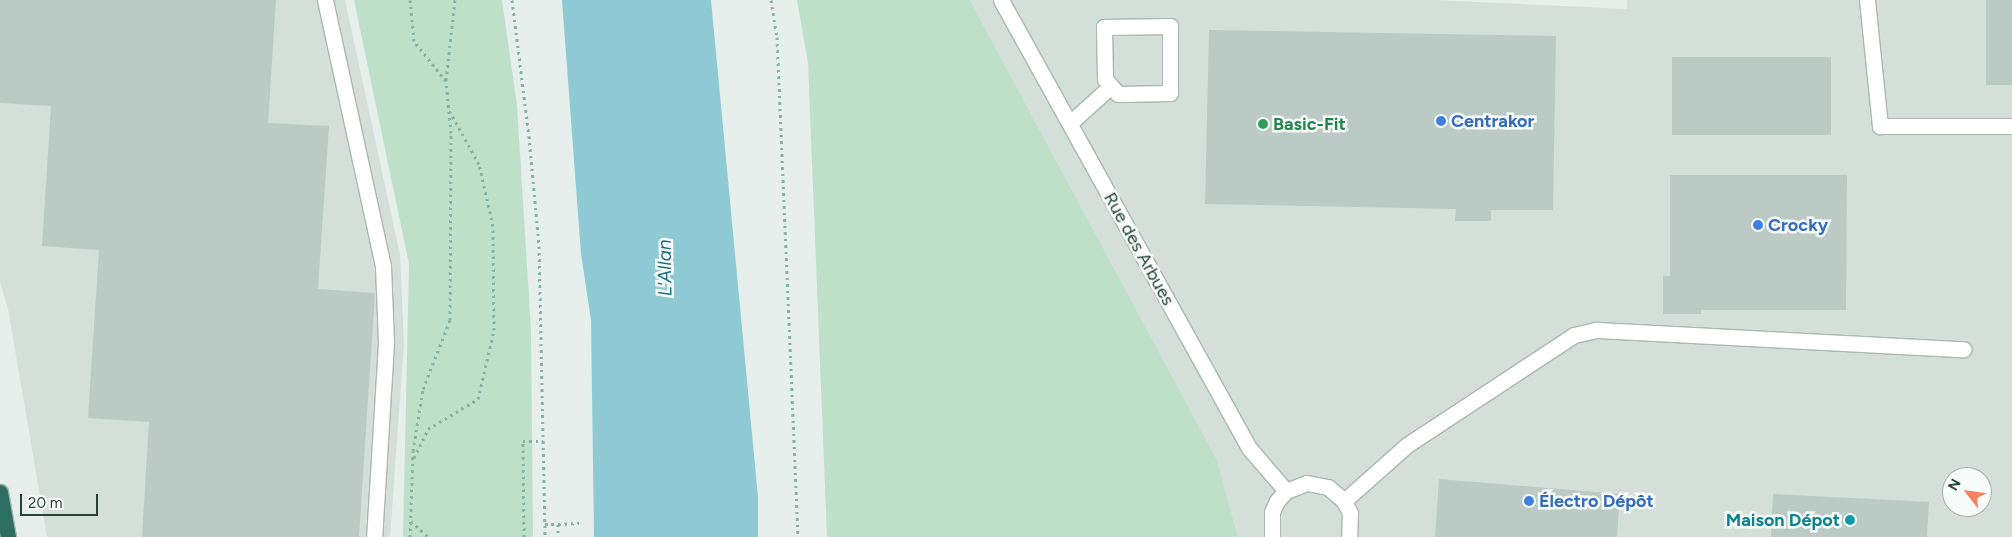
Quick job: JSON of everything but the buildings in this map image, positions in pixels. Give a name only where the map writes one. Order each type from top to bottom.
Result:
[{"type":"highway","points":[[0,492],[8,537]]},
{"type":"street","points":[[324,0],[384,267],[386,343],[374,537]]},
{"type":"street","name":"Rue des Arbues","points":[[1001,0],[1249,448],[1286,491]]},
{"type":"street","points":[[1867,0],[1880,126],[2012,126]]},
{"type":"street","points":[[1170,26],[1170,93],[1118,94],[1112,86],[1105,79],[1104,27],[1170,26]]},
{"type":"street","points":[[1070,124],[1112,86]]},
{"type":"street","points":[[1344,501],[1407,445],[1574,335],[1596,330],[1964,349]]},
{"type":"street","points":[[1272,537],[1272,512],[1286,491],[1296,486],[1317,484],[1328,487],[1344,501],[1350,513],[1349,537]]},
{"type":"path","points":[[410,0],[414,41],[446,81]]},
{"type":"path","points":[[410,537],[412,461],[423,389],[450,320],[452,133],[446,81],[455,0]]},
{"type":"path","points":[[512,0],[529,136],[539,246],[545,537]]},
{"type":"path","points":[[771,0],[777,47],[798,537]]},
{"type":"path","points":[[412,461],[428,429],[478,399],[494,330],[493,226],[479,164],[448,108]]},
{"type":"path","points":[[524,537],[523,442],[543,441]]},
{"type":"path","points":[[411,521],[428,537]]},
{"type":"path","points":[[544,524],[579,523]]},
{"type":"path","points":[[558,524],[558,537]]},
{"type":"shaded area","points":[[0,0],[345,0],[400,255],[404,344],[390,537],[47,537],[8,309],[0,282]]},
{"type":"shaded area","points":[[970,0],[1434,0],[1627,9],[1627,0],[2012,0],[2012,537],[1238,537],[1217,460]]},
{"type":"green space","points":[[354,0],[502,0],[517,105],[531,329],[533,537],[403,537],[409,264]]},
{"type":"green space","points":[[797,0],[970,0],[1217,460],[1238,537],[827,537],[808,63]]},
{"type":"water","name":"L'Allan","points":[[562,0],[711,0],[758,497],[758,537],[594,537],[591,320],[581,254]]},
{"type":"place","name":"Centrakor","points":[[1441,121]]},
{"type":"place","name":"Basic-Fit","points":[[1263,124]]},
{"type":"place","name":"Crocky","points":[[1758,225]]},
{"type":"place","name":"Électro Dépôt","points":[[1529,501]]},
{"type":"place","name":"Maison Dépot","points":[[1850,520]]}]
